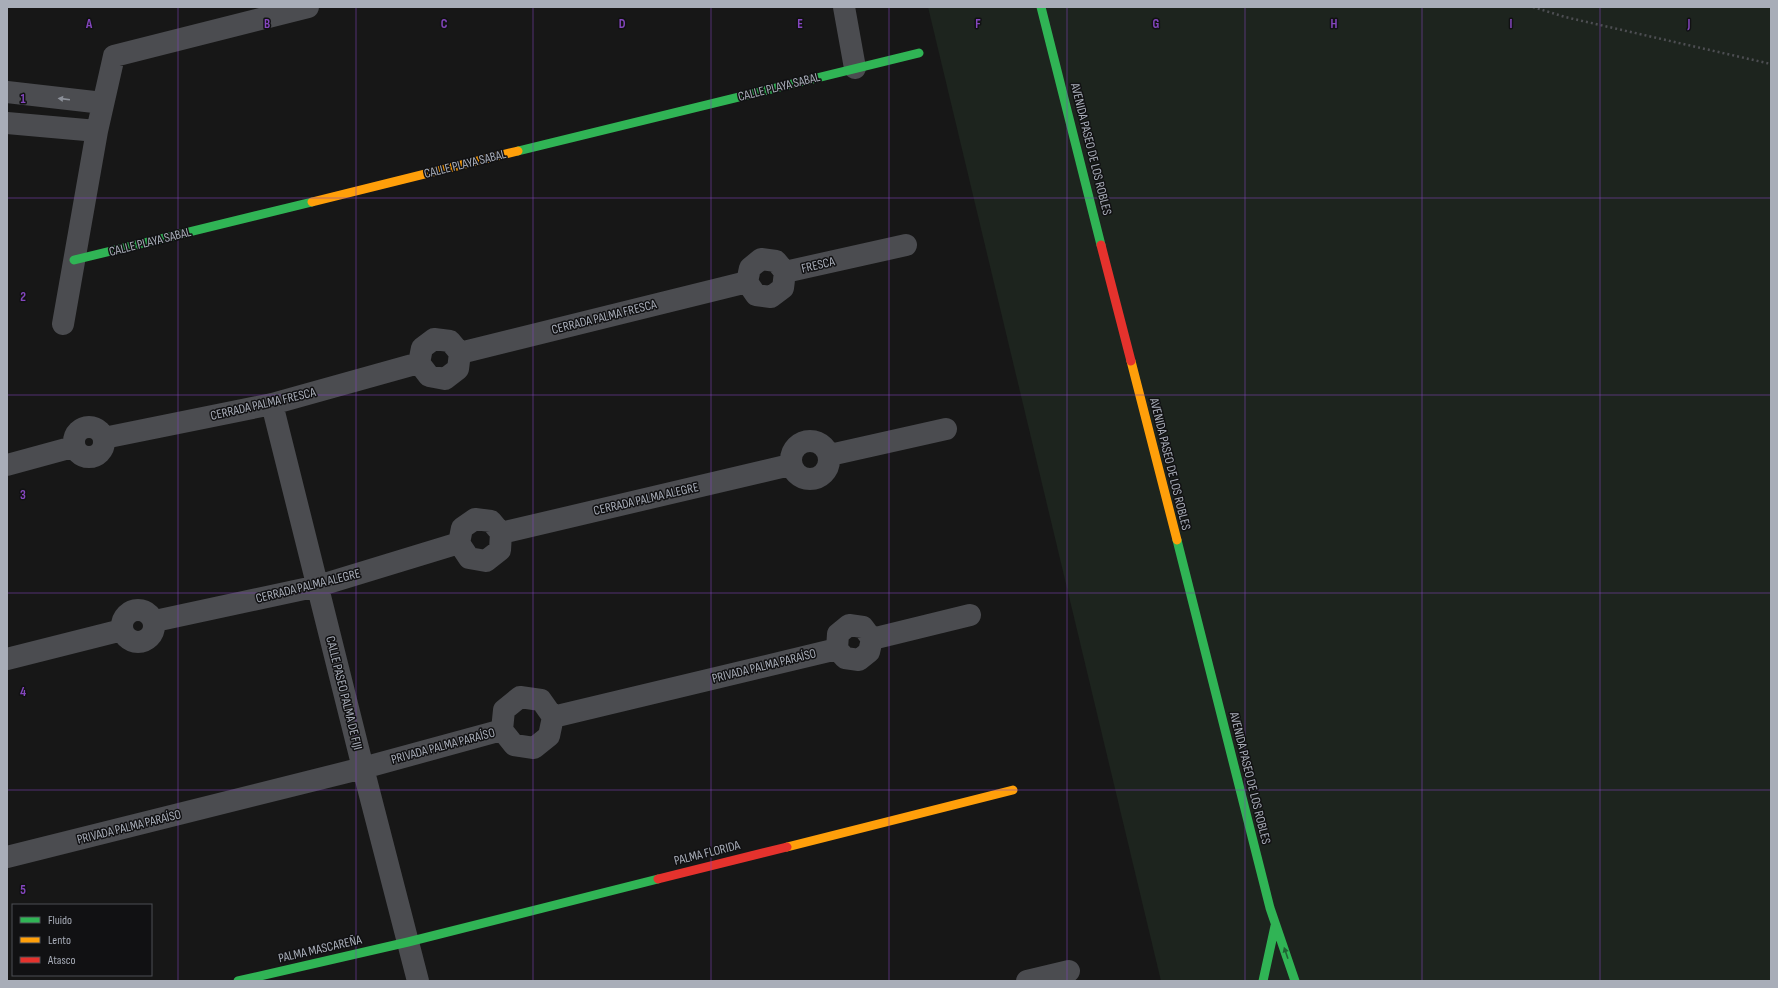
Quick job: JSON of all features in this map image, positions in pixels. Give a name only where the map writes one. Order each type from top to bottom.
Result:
[{"type":"street","points":[[63,324],[96,131],[114,56],[308,7]]},
{"type":"street","points":[[844,7],[855,68]]},
{"type":"street","name":"AVENIDA PASEO DE LOS ROBLES","points":[[1041,7],[1275,926],[1286,951],[1295,981]]},
{"type":"street","name":"CALLE PLAYA SABAL","points":[[74,260],[919,53]]},
{"type":"street","points":[[7,92],[103,103]]},
{"type":"street","points":[[7,123],[96,131]]},
{"type":"street","name":"FRESCA","points":[[747,282],[756,295],[771,297],[783,288],[785,272],[906,245]]},
{"type":"street","name":"CERRADA PALMA FRESCA","points":[[460,352],[747,282]]},
{"type":"street","points":[[434,339],[450,341],[460,352],[458,369],[445,379],[429,376],[419,363],[422,348],[434,339]]},
{"type":"street","name":"CERRADA PALMA FRESCA","points":[[7,465],[73,447],[81,456],[93,458],[103,450],[104,438],[272,404],[419,363]]},
{"type":"street","name":"CALLE PASEO PALMA DE FIJI","points":[[272,404],[418,981]]},
{"type":"street","points":[[830,456],[946,429]]},
{"type":"street","points":[[805,440],[820,443],[830,456],[828,471],[815,480],[800,478],[790,465],[792,450],[805,440]]},
{"type":"street","name":"CERRADA PALMA ALEGRE","points":[[501,533],[790,465]]},
{"type":"street","points":[[475,519],[491,521],[501,533],[500,550],[486,560],[469,558],[460,544],[462,528],[475,519]]},
{"type":"street","name":"CERRADA PALMA ALEGRE","points":[[7,659],[122,630],[130,641],[143,642],[153,634],[154,621],[318,586],[460,544]]},
{"type":"street","name":"PRIVADA PALMA PARAÍSO","points":[[7,857],[363,768],[502,730],[504,710],[520,697],[541,700],[553,717],[837,648],[845,658],[859,660],[869,652],[872,639],[970,615]]},
{"type":"street","points":[[502,730],[514,745],[534,748],[549,736],[553,717]]},
{"type":"street","name":"PALMA FLORIDA","points":[[408,942],[1013,790]]},
{"type":"street","points":[[1262,981],[1275,926]]},
{"type":"street","name":"PALMA MASCAREÑA","points":[[238,981],[408,942]]},
{"type":"street","points":[[1027,981],[1069,971]]},
{"type":"path","points":[[1534,7],[1566,17],[1771,64]]},
{"type":"shaded area","points":[[928,7],[1771,7],[1771,981],[1161,981]]},
{"type":"traffic: fast","points":[[1041,7],[1101,245]]},
{"type":"traffic: fast","points":[[518,151],[919,53]]},
{"type":"traffic: fast","points":[[74,260],[312,202]]},
{"type":"traffic: fast","points":[[1177,540],[1270,908],[1295,981]]},
{"type":"traffic: fast","points":[[238,981],[408,942],[658,879]]},
{"type":"traffic: fast","points":[[1263,981],[1275,926]]},
{"type":"traffic: slow","points":[[312,202],[518,151]]},
{"type":"traffic: slow","points":[[1131,361],[1177,540]]},
{"type":"traffic: slow","points":[[787,847],[1013,790]]},
{"type":"traffic: jam","points":[[1101,245],[1131,361]]},
{"type":"traffic: jam","points":[[658,879],[787,847]]}]
